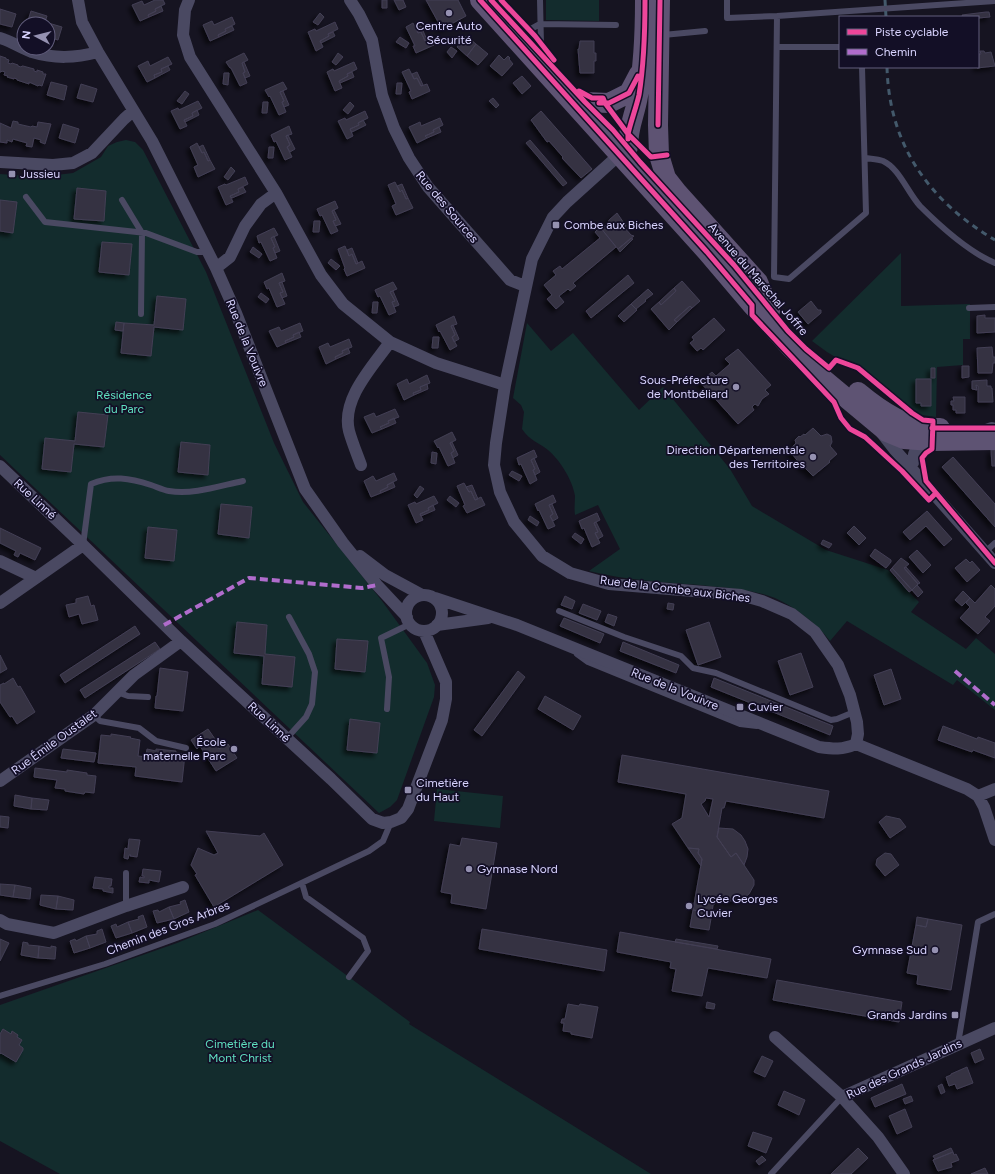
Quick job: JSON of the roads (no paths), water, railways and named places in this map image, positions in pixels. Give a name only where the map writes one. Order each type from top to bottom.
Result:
[{"type":"main road","points":[[480,0],[624,151]]},
{"type":"main road","points":[[491,0],[585,102],[613,130],[624,151]]},
{"type":"main road","points":[[624,151],[638,97],[642,68],[646,0]]},
{"type":"main road","points":[[660,0],[659,155],[666,178],[758,282],[770,310]]},
{"type":"main road","points":[[585,102],[609,103],[629,93],[642,68]]},
{"type":"main road","points":[[624,151],[658,125]]},
{"type":"main road","name":"Avenue du Maréchal Joffre","points":[[624,151],[640,162],[734,266],[770,310],[806,349],[890,432]]},
{"type":"main road","name":"Avenue du Maréchal Joffre","points":[[624,151],[791,348],[821,377],[890,432]]},
{"type":"main road","name":"Avenue du Maréchal Joffre","points":[[890,432],[896,419],[915,426],[932,435]]},
{"type":"main road","points":[[890,432],[932,435],[994,432]]},
{"type":"street","name":"Rue de la Vouivre","points":[[78,0],[82,22],[133,112],[152,141],[216,268],[236,313],[305,489],[343,543],[408,621]]},
{"type":"street","points":[[188,0],[185,10],[183,35],[190,57],[276,193],[321,275],[343,304],[390,342],[436,363],[505,385]]},
{"type":"street","name":"Rue des Sources","points":[[350,0],[372,40],[382,95],[394,128],[409,158],[428,187],[510,280],[525,286]]},
{"type":"street","points":[[0,38],[33,52],[63,58],[78,57],[98,52]]},
{"type":"street","points":[[0,162],[53,165],[73,163],[92,153],[124,119],[133,112]]},
{"type":"street","name":"Rue de la Combe aux Biches","points":[[624,151],[562,206],[551,220],[532,259],[505,385],[496,443],[494,465],[500,492],[514,522],[542,556],[570,573],[609,584],[741,595],[762,600],[792,614],[815,632],[838,665],[850,695],[854,712],[858,734],[856,744]]},
{"type":"street","points":[[216,268],[230,257],[245,226],[261,204],[276,193]]},
{"type":"street","points":[[362,465],[348,429],[348,411],[355,391],[390,342]]},
{"type":"street","points":[[890,432],[911,432],[951,436],[994,432]]},
{"type":"street","name":"Avenue du Maréchal Joffre","points":[[890,432],[935,494]]},
{"type":"street","name":"Avenue du Maréchal Joffre","points":[[890,432],[935,494],[995,563]]},
{"type":"street","points":[[913,463],[913,454],[919,446],[932,435]]},
{"type":"street","name":"Rue Linné","points":[[0,466],[181,641],[287,738],[372,819],[382,822],[391,822]]},
{"type":"street","name":"Rue de la Vouivre","points":[[343,543],[384,575],[422,595]]},
{"type":"street","points":[[0,603],[83,545]]},
{"type":"street","points":[[0,561],[36,578]]},
{"type":"street","points":[[422,595],[435,598],[441,608],[441,620],[429,630],[424,631],[414,628],[408,621],[406,612],[409,603],[417,596],[422,595]]},
{"type":"street","name":"Rue de la Vouivre","points":[[435,598],[497,618],[820,747],[839,749],[847,748],[856,744]]},
{"type":"street","name":"Rue de la Vouivre","points":[[438,624],[483,618],[497,618]]},
{"type":"street","points":[[391,822],[401,818],[408,809],[442,720],[446,699],[446,682],[424,631]]},
{"type":"street","name":"Rue Émile Oustalet","points":[[0,781],[94,715],[134,674],[181,641]]},
{"type":"street","points":[[856,744],[967,789],[978,796],[984,807],[995,840]]},
{"type":"street","points":[[978,796],[995,788]]},
{"type":"street","points":[[0,920],[7,924],[54,933],[126,906],[183,887]]},
{"type":"street","name":"Rue des Grands Jardins","points":[[842,1098],[995,1028]]},
{"type":"street","points":[[775,1037],[842,1098],[878,1137],[904,1174]]},
{"type":"lane","points":[[540,0],[541,44],[544,58]]},
{"type":"lane","points":[[727,0],[727,18],[995,1]]},
{"type":"lane","points":[[777,16],[774,277],[789,280],[866,213],[862,68]]},
{"type":"lane","points":[[520,32],[529,30],[540,24],[616,25]]},
{"type":"lane","points":[[660,35],[705,31]]},
{"type":"lane","points":[[777,47],[839,47]]},
{"type":"lane","points":[[865,158],[882,161],[887,164],[899,177],[919,204],[952,236],[995,263]]},
{"type":"lane","points":[[26,197],[45,222],[142,232],[197,252],[208,252]]},
{"type":"lane","points":[[122,200],[142,232],[141,314]]},
{"type":"lane","points":[[969,308],[995,307]]},
{"type":"lane","points":[[83,545],[91,484],[101,479],[117,477],[135,480],[169,491],[193,491],[243,481]]},
{"type":"lane","points":[[985,552],[995,543]]},
{"type":"lane","points":[[559,611],[624,637],[681,656],[693,668],[716,673],[831,720],[854,712]]},
{"type":"lane","points":[[287,738],[306,717],[312,704],[315,672],[309,654],[289,617]]},
{"type":"lane","points":[[387,709],[389,677],[381,638],[408,621]]},
{"type":"lane","points":[[118,692],[128,696],[148,697]]},
{"type":"lane","points":[[94,715],[100,721],[139,728],[156,741],[186,748]]},
{"type":"lane","name":"Chemin des Gros Arbres","points":[[0,996],[105,964],[215,924],[369,851],[383,841],[391,822]]},
{"type":"lane","points":[[126,873],[126,906]]},
{"type":"lane","points":[[302,883],[306,897],[362,938],[368,951],[349,978]]},
{"type":"lane","points":[[958,1044],[978,922],[995,914]]},
{"type":"lane","name":"Rue des Grands Jardins","points":[[771,1174],[842,1098]]},
{"type":"railway","points":[[885,0],[886,16]]},
{"type":"railway","points":[[887,68],[895,121],[905,146],[917,168],[932,189],[951,207],[971,225],[995,240]]},
{"type":"place","name":"Centre Auto Sécurité","points":[[449,13]]},
{"type":"place","name":"Jussieu","points":[[12,174]]},
{"type":"place","name":"Combe aux Biches","points":[[556,225]]},
{"type":"place","name":"Sous-Préfecture de Montbéliard","points":[[736,387]]},
{"type":"place","name":"Direction Départementale des Territoires","points":[[813,457]]},
{"type":"place","name":"Cuvier","points":[[740,707]]},
{"type":"place","name":"École maternelle Parc","points":[[234,749]]},
{"type":"place","name":"Cimetière du Haut","points":[[408,790]]},
{"type":"place","name":"Gymnase Nord","points":[[469,869]]},
{"type":"place","name":"Lycée Georges Cuvier","points":[[689,906]]},
{"type":"place","name":"Gymnase Sud","points":[[935,950]]},
{"type":"place","name":"Grands Jardins","points":[[955,1015]]},
{"type":"park label","name":"Résidence du Parc","points":[[124,402]]},
{"type":"park label","name":"Cimetière du Mont Christ","points":[[240,1051]]}]
